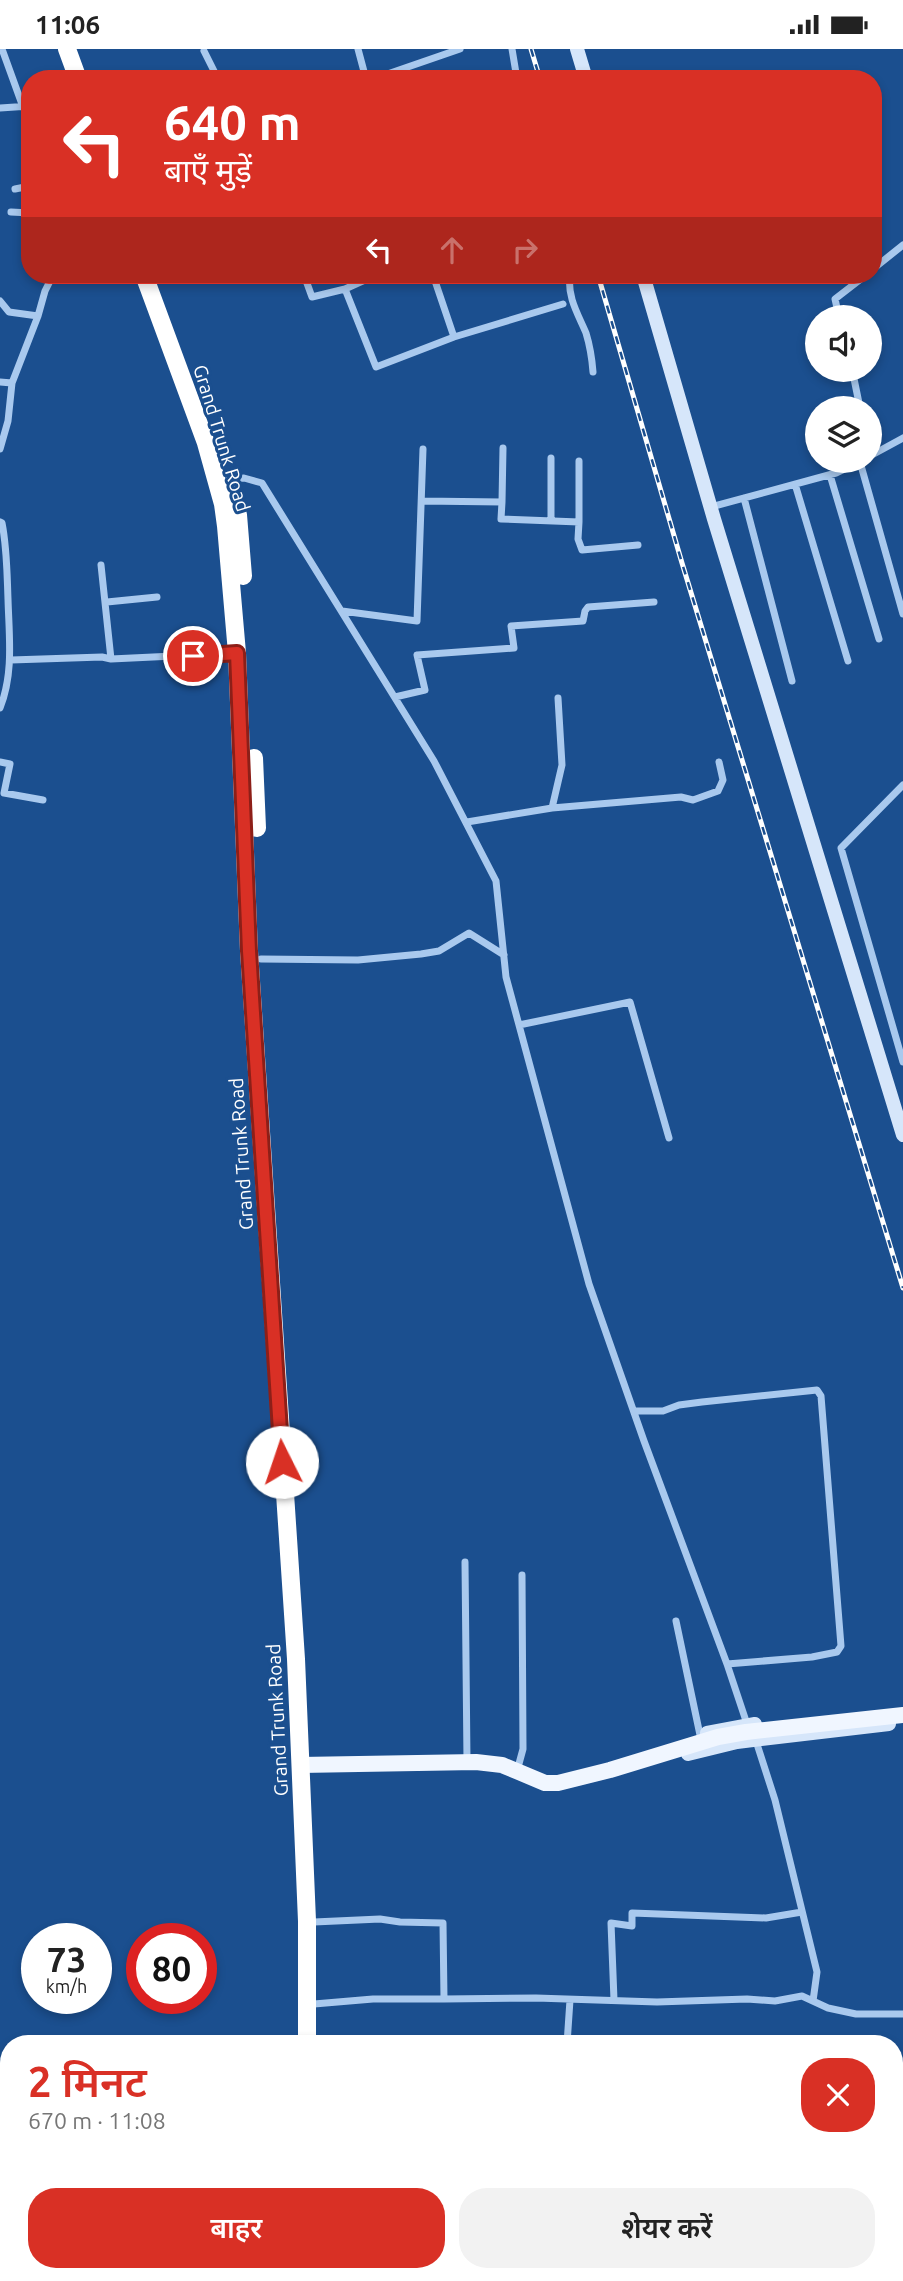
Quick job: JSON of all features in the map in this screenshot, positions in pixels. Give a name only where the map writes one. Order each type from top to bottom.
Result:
[{"type":"highway","points":[[56,49],[63,70]]},
{"type":"highway","points":[[67,49],[75,70]]},
{"type":"highway","name":"Grand Trunk Road","points":[[147,284],[189,394],[223,505],[237,653],[249,951],[305,1766],[314,1922],[313,2035]]},
{"type":"highway","name":"Grand Trunk Road","points":[[160,284],[229,479],[239,526],[256,790],[261,959],[304,1637],[307,2035]]},
{"type":"main road","points":[[577,49],[583,70]]},
{"type":"main road","points":[[646,284],[903,1135]]},
{"type":"main road","points":[[601,1773],[614,1761],[747,1724],[903,1708]]},
{"type":"main road","points":[[305,1766],[467,1762],[502,1765],[545,1783],[558,1783],[601,1773],[718,1737],[903,1715]]},
{"type":"main road","points":[[601,1773],[620,1775],[700,1751],[755,1740],[903,1723]]},
{"type":"street","points":[[358,49],[364,70]]},
{"type":"street","points":[[399,70],[460,49]]},
{"type":"street","points":[[513,49],[516,70]]},
{"type":"street","points":[[204,51],[214,70]]},
{"type":"street","points":[[2,52],[21,93]]},
{"type":"street","points":[[0,108],[21,106]]},
{"type":"street","points":[[15,188],[21,187]]},
{"type":"street","points":[[11,212],[21,213]]},
{"type":"street","points":[[882,262],[903,245]]},
{"type":"street","points":[[0,449],[8,421],[12,383],[48,284]]},
{"type":"street","points":[[307,284],[312,297],[356,284]]},
{"type":"street","points":[[436,284],[454,337]]},
{"type":"street","points":[[570,284],[571,299],[586,334],[593,372]]},
{"type":"street","points":[[836,305],[835,299],[854,284]]},
{"type":"street","points":[[345,289],[376,367],[454,337],[563,304]]},
{"type":"street","points":[[0,301],[9,312],[38,316]]},
{"type":"street","points":[[0,382],[12,383]]},
{"type":"street","points":[[882,448],[903,439]]},
{"type":"street","points":[[503,448],[501,519],[579,522]]},
{"type":"street","points":[[342,611],[417,621],[423,449]]},
{"type":"street","points":[[551,458],[551,520]]},
{"type":"street","points":[[579,461],[578,539],[582,550],[638,545]]},
{"type":"street","points":[[711,507],[835,473]]},
{"type":"street","points":[[865,473],[903,614]]},
{"type":"street","points":[[830,475],[878,639]]},
{"type":"street","points":[[229,479],[244,478],[262,483],[434,761],[496,881],[506,977],[589,1284],[747,1724]]},
{"type":"street","points":[[795,484],[848,661]]},
{"type":"street","points":[[744,498],[792,681]]},
{"type":"street","points":[[422,501],[502,502]]},
{"type":"street","points":[[0,511],[6,543],[10,646],[6,694],[0,708]]},
{"type":"street","points":[[102,565],[111,659]]},
{"type":"street","points":[[107,603],[157,597]]},
{"type":"street","points":[[395,697],[425,690],[417,655],[514,648],[511,626],[583,621],[584,611],[589,607],[654,602]]},
{"type":"street","points":[[0,646],[10,646]]},
{"type":"street","points":[[10,660],[111,659],[237,653]]},
{"type":"street","points":[[552,808],[562,765],[558,698]]},
{"type":"street","points":[[0,762],[10,764],[4,793],[43,800]]},
{"type":"street","points":[[467,822],[552,808],[681,797],[693,800],[718,791],[723,780],[719,762]]},
{"type":"street","points":[[903,785],[841,848],[903,1062]]},
{"type":"street","points":[[261,959],[358,960],[421,954],[439,951],[469,933],[504,955]]},
{"type":"street","points":[[519,1025],[630,1002],[669,1138]]},
{"type":"street","points":[[634,1411],[663,1411],[679,1405],[817,1390],[821,1396],[841,1646],[837,1652],[812,1657],[727,1664]]},
{"type":"street","points":[[465,1562],[467,1762]]},
{"type":"street","points":[[517,1772],[523,1749],[522,1575]]},
{"type":"street","points":[[676,1621],[700,1735]]},
{"type":"street","points":[[755,1740],[775,1800],[817,1972],[813,2001]]},
{"type":"street","points":[[614,2000],[611,1923],[632,1926],[632,1913],[766,1918],[802,1912]]},
{"type":"street","points":[[314,1922],[380,1919],[443,1923],[444,1999]]},
{"type":"street","points":[[314,2004],[373,1999],[501,1997],[657,2002],[747,1999],[775,2001],[802,1996],[828,2008],[856,2014],[903,2014]]},
{"type":"street","points":[[567,2035],[570,2000]]},
{"type":"railway","points":[[531,49],[537,70]]},
{"type":"railway","points":[[601,284],[682,563],[903,1288]]},
{"type":"route","points":[[193,656],[237,653],[249,951],[282,1462]]}]
